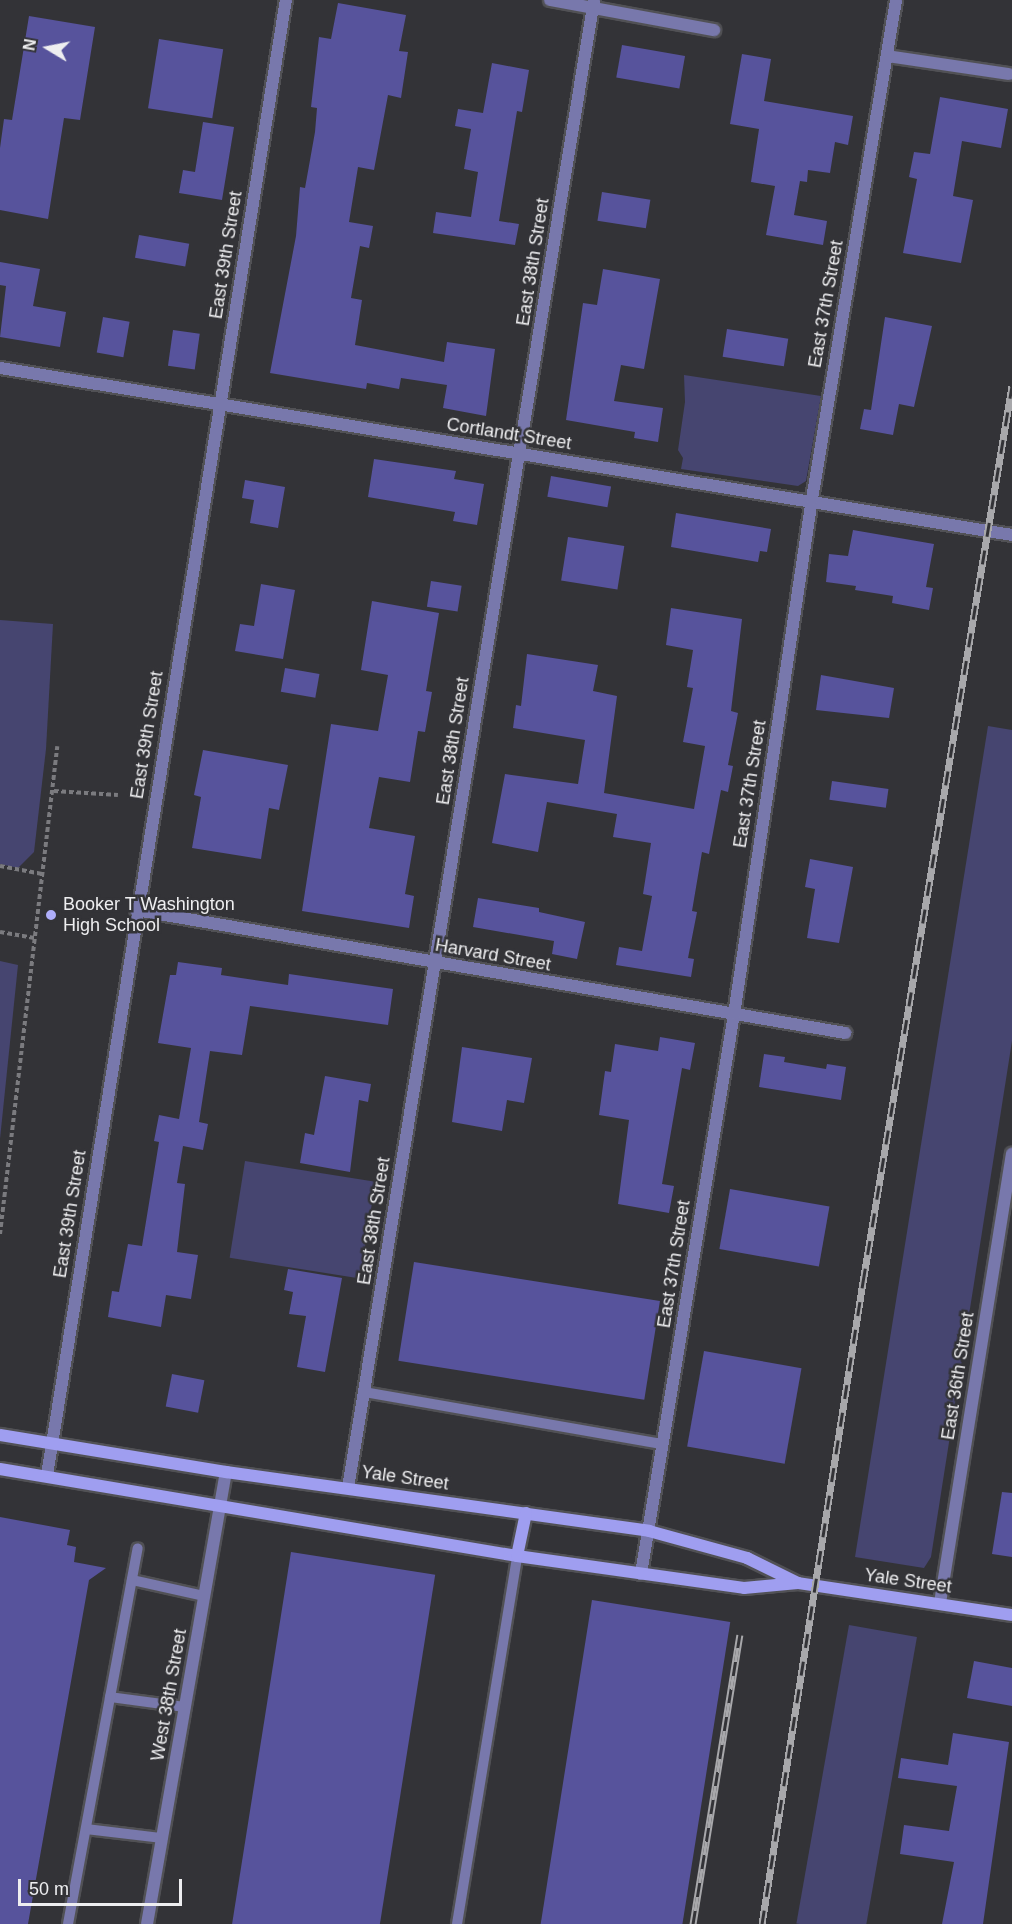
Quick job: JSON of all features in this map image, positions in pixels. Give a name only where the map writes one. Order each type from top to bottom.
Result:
[{"type":"main road","name":"Yale Street","points":[[0,1435],[226,1472],[649,1531],[747,1558],[798,1583]]},
{"type":"main road","name":"Yale Street","points":[[0,1469],[47,1475],[219,1507],[517,1557],[744,1588],[798,1583],[1012,1615]]},
{"type":"main road","points":[[517,1557],[526,1513]]},
{"type":"street","name":"East 39th Street","points":[[47,1475],[136,910],[286,0]]},
{"type":"street","points":[[550,0],[593,4],[714,30]]},
{"type":"street","name":"East 37th Street","points":[[642,1574],[734,1014],[812,499],[896,0]]},
{"type":"street","name":"East 38th Street","points":[[348,1488],[593,4]]},
{"type":"street","points":[[887,56],[1009,74]]},
{"type":"street","name":"Cortlandt Street","points":[[0,368],[219,407],[812,499],[1012,535]]},
{"type":"street","name":"Harvard Street","points":[[136,910],[845,1033]]},
{"type":"street","name":"East 36th Street","points":[[940,1603],[1012,1154]]},
{"type":"street","name":"West 38th Street","points":[[147,1924],[226,1472]]},
{"type":"lane","points":[[364,1392],[663,1444]]},
{"type":"lane","points":[[68,1924],[138,1548]]},
{"type":"lane","points":[[457,1924],[517,1557]]},
{"type":"lane","points":[[132,1580],[204,1596]]},
{"type":"lane","points":[[110,1696],[185,1707]]},
{"type":"lane","points":[[86,1829],[162,1838]]},
{"type":"path","points":[[0,1234],[34,938],[54,792],[57,746]]},
{"type":"path","points":[[54,792],[118,795]]},
{"type":"path","points":[[0,866],[42,874]]},
{"type":"path","points":[[0,932],[34,938]]},
{"type":"shaded area","points":[[684,375],[821,396],[806,481],[798,486],[681,469],[683,458],[678,450],[685,402]]},
{"type":"shaded area","points":[[0,620],[53,624],[46,749],[34,852],[18,868],[0,864]]},
{"type":"shaded area","points":[[988,726],[1012,730],[1012,1041],[931,1557],[924,1568],[855,1557]]},
{"type":"shaded area","points":[[0,961],[18,965],[0,1139]]},
{"type":"shaded area","points":[[245,1161],[375,1182],[360,1278],[230,1258]]},
{"type":"shaded area","points":[[849,1625],[917,1637],[866,1924],[796,1923]]},
{"type":"building","points":[[338,3],[406,15],[399,51],[408,52],[401,98],[388,95],[374,170],[358,167],[349,222],[373,226],[369,248],[360,246],[351,298],[362,300],[355,345],[444,362],[447,342],[495,349],[486,416],[443,408],[447,385],[401,378],[399,389],[367,383],[366,389],[270,373],[296,236],[300,187],[305,188],[315,132],[317,108],[311,107],[319,37],[331,39]]},
{"type":"building","points":[[29,16],[95,27],[80,120],[64,118],[48,219],[0,210],[0,148],[4,119],[12,120]]},
{"type":"building","points":[[159,39],[223,49],[212,118],[148,108]]},
{"type":"building","points":[[622,45],[685,56],[679,89],[616,77]]},
{"type":"building","points":[[742,54],[771,59],[764,101],[853,116],[848,145],[835,142],[830,173],[808,170],[807,182],[800,181],[794,215],[827,221],[823,245],[766,235],[775,186],[751,182],[759,129],[730,124]]},
{"type":"building","points":[[492,63],[529,70],[522,112],[517,111],[499,221],[519,224],[515,245],[433,233],[436,212],[471,217],[478,172],[464,169],[471,129],[455,126],[458,109],[483,113]]},
{"type":"building","points":[[940,97],[1008,109],[1001,148],[962,141],[953,196],[973,200],[961,263],[903,253],[917,179],[909,177],[914,152],[930,154]]},
{"type":"building","points":[[203,122],[234,127],[222,200],[179,193],[183,170],[195,172]]},
{"type":"building","points":[[602,192],[650,200],[646,228],[597,221]]},
{"type":"building","points":[[139,235],[189,244],[185,267],[135,258]]},
{"type":"building","points":[[0,262],[40,269],[33,306],[66,312],[60,347],[0,337],[6,286],[0,285]]},
{"type":"building","points":[[603,269],[660,279],[644,369],[621,365],[614,401],[663,408],[658,442],[634,438],[635,432],[566,420],[583,303],[597,305]]},
{"type":"building","points":[[103,317],[130,322],[123,357],[97,352]]},
{"type":"building","points":[[885,317],[932,326],[914,407],[899,404],[893,435],[860,429],[864,409],[871,410]]},
{"type":"building","points":[[727,329],[788,339],[784,366],[723,357]]},
{"type":"building","points":[[173,330],[200,334],[195,369],[168,366]]},
{"type":"building","points":[[374,459],[456,471],[454,479],[484,484],[477,525],[453,521],[455,512],[368,497]]},
{"type":"building","points":[[551,476],[611,487],[607,507],[547,497]]},
{"type":"building","points":[[245,480],[285,487],[278,528],[250,523],[254,500],[242,498]]},
{"type":"building","points":[[676,513],[771,529],[767,552],[760,551],[758,562],[671,547]]},
{"type":"building","points":[[853,530],[934,544],[926,587],[933,588],[929,610],[892,603],[893,596],[855,590],[856,586],[826,582],[829,554],[848,556]]},
{"type":"building","points":[[568,537],[624,546],[617,589],[561,580]]},
{"type":"building","points":[[431,581],[462,586],[458,612],[427,607]]},
{"type":"building","points":[[261,584],[295,590],[283,659],[235,651],[240,624],[254,626]]},
{"type":"building","points":[[372,601],[439,613],[426,691],[432,692],[425,732],[418,731],[410,782],[379,777],[369,828],[415,836],[405,894],[414,896],[409,928],[302,911],[331,724],[378,731],[388,675],[361,670]]},
{"type":"building","points":[[671,608],[742,619],[731,711],[738,713],[728,765],[733,766],[728,792],[721,790],[709,854],[702,852],[692,911],[697,912],[688,958],[694,959],[691,977],[616,965],[619,947],[642,951],[652,896],[643,894],[651,843],[613,837],[617,814],[547,802],[538,852],[492,843],[505,774],[578,784],[585,740],[513,728],[516,705],[521,706],[527,654],[598,665],[593,691],[617,696],[604,793],[694,809],[705,746],[683,742],[693,688],[687,687],[693,650],[666,645]]},
{"type":"building","points":[[285,668],[319,674],[315,698],[281,692]]},
{"type":"building","points":[[821,675],[894,688],[889,718],[816,710]]},
{"type":"building","points":[[203,750],[288,765],[279,810],[269,808],[261,859],[192,848],[201,797],[194,795]]},
{"type":"building","points":[[832,781],[888,789],[886,808],[829,800]]},
{"type":"building","points":[[810,859],[853,867],[839,943],[807,938],[815,889],[805,887]]},
{"type":"building","points":[[478,898],[539,908],[539,912],[585,922],[577,959],[552,954],[554,941],[473,927]]},
{"type":"building","points":[[178,962],[222,968],[221,975],[288,985],[289,974],[393,989],[388,1025],[250,1006],[242,1055],[210,1051],[199,1122],[208,1124],[203,1150],[183,1146],[177,1183],[185,1184],[177,1252],[198,1255],[191,1299],[166,1295],[161,1327],[108,1317],[112,1291],[119,1292],[128,1244],[142,1246],[159,1142],[154,1141],[159,1115],[179,1119],[191,1048],[158,1043],[170,975],[176,975]]},
{"type":"building","points":[[660,1037],[695,1043],[690,1070],[682,1068],[662,1184],[674,1186],[669,1213],[618,1204],[629,1120],[599,1115],[605,1071],[611,1072],[615,1044],[658,1051]]},
{"type":"building","points":[[462,1047],[532,1058],[524,1103],[507,1100],[502,1131],[452,1122]]},
{"type":"building","points":[[764,1054],[785,1057],[784,1062],[826,1069],[827,1064],[846,1067],[841,1100],[759,1087]]},
{"type":"building","points":[[325,1076],[371,1084],[368,1102],[359,1100],[350,1172],[300,1163],[305,1133],[314,1135]]},
{"type":"building","points":[[730,1189],[829,1207],[819,1267],[719,1249]]},
{"type":"building","points":[[414,1262],[660,1301],[644,1400],[398,1361]]},
{"type":"building","points":[[288,1269],[342,1278],[325,1372],[297,1367],[306,1316],[289,1314],[293,1292],[284,1290]]},
{"type":"building","points":[[704,1351],[801,1368],[785,1464],[687,1447]]},
{"type":"building","points":[[172,1374],[204,1380],[198,1413],[166,1406]]},
{"type":"building","points":[[1002,1492],[1012,1493],[1012,1557],[992,1554]]},
{"type":"building","points":[[0,1517],[70,1530],[67,1545],[76,1547],[74,1562],[106,1568],[89,1580],[28,1924],[0,1924]]},
{"type":"building","points":[[291,1552],[435,1575],[380,1924],[232,1924]]},
{"type":"building","points":[[592,1600],[730,1622],[682,1924],[541,1924]]},
{"type":"building","points":[[974,1661],[1012,1668],[1012,1706],[967,1698]]},
{"type":"building","points":[[953,1733],[1009,1742],[983,1924],[942,1924],[954,1862],[900,1854],[904,1825],[949,1831],[957,1786],[898,1778],[901,1758],[948,1765]]},
{"type":"railway","points":[[762,1924],[863,1282],[1012,386]]},
{"type":"railway","points":[[693,1924],[740,1635]]},
{"type":"place","name":"Booker T Washington High School","points":[[51,915]]}]
